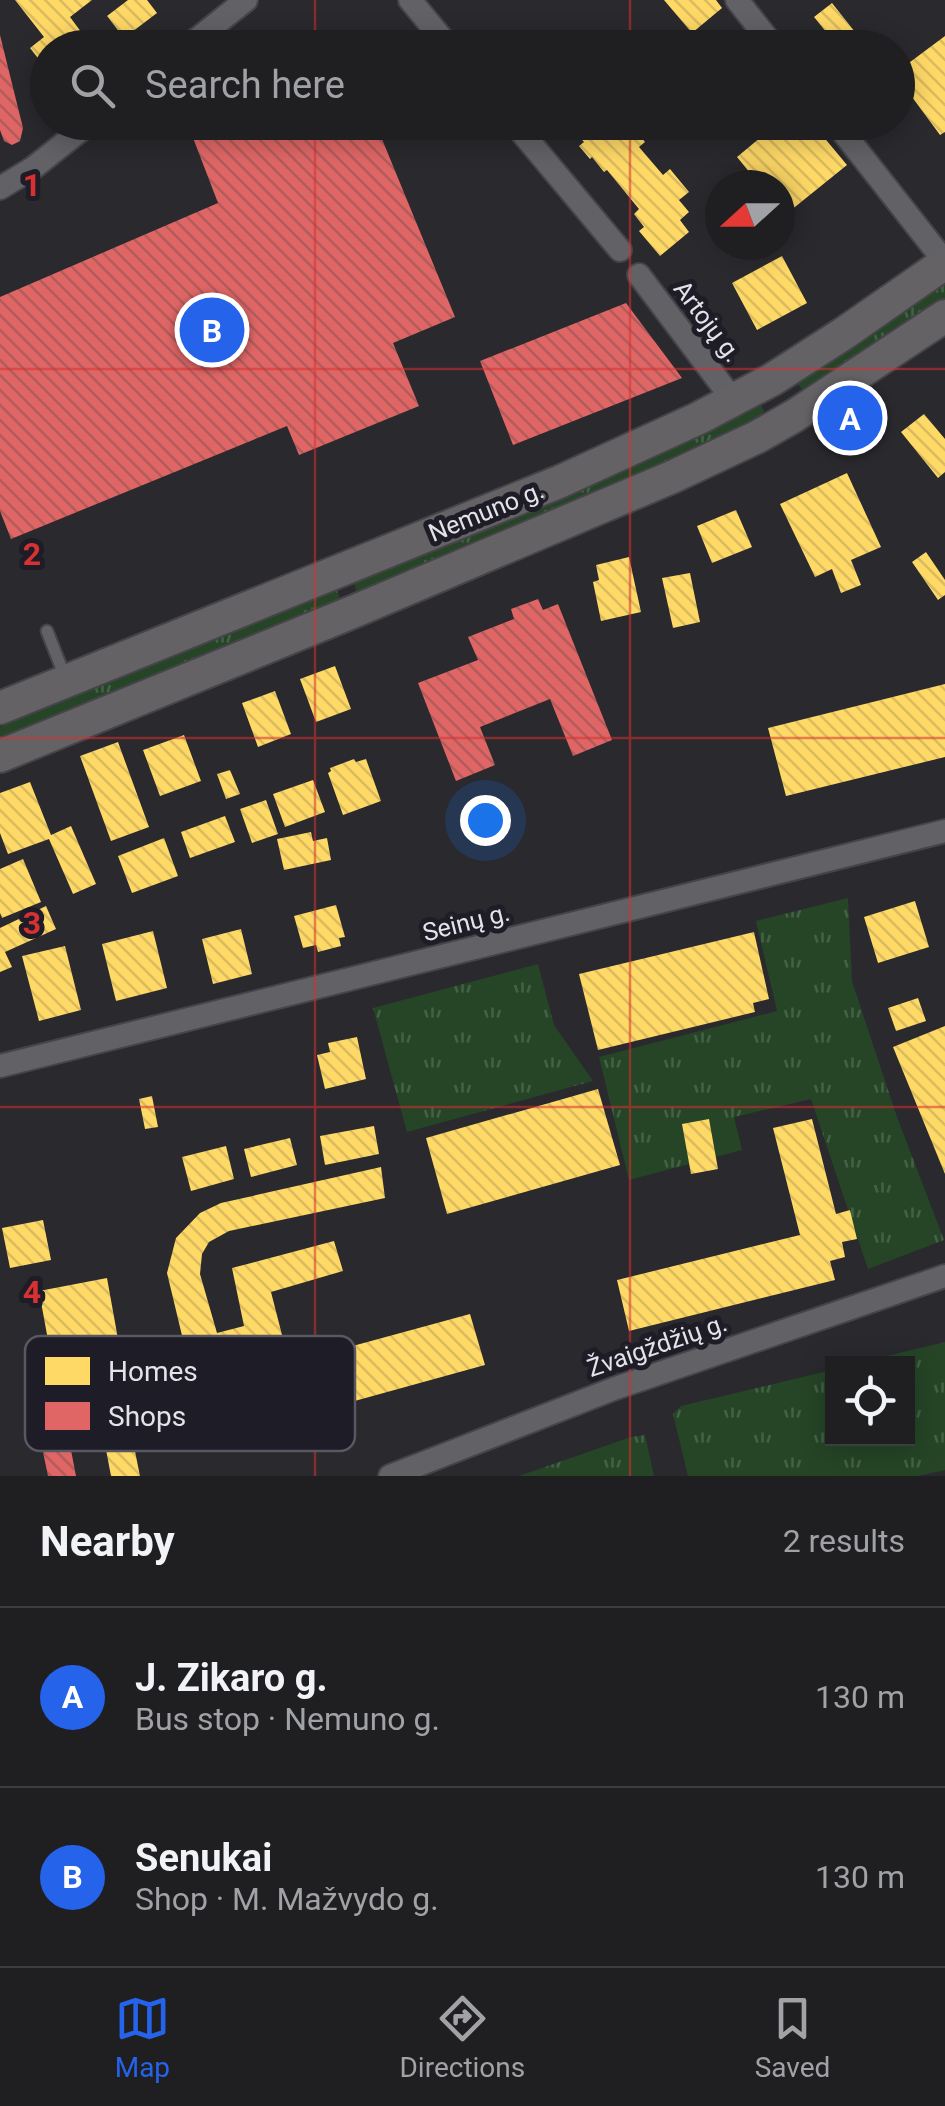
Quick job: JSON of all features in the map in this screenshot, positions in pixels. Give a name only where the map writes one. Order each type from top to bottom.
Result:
[{"type":"main road","name":"Nemuno g.","points":[[0,708],[560,482],[773,378],[945,262]]},
{"type":"main road","name":"Nemuno g.","points":[[0,756],[607,506],[757,437],[834,392],[945,316]]},
{"type":"main road","points":[[773,378],[794,416]]},
{"type":"street","points":[[208,30],[246,0]]},
{"type":"street","points":[[410,0],[435,30]]},
{"type":"street","points":[[737,0],[761,30]]},
{"type":"street","points":[[0,188],[34,168],[69,140]]},
{"type":"street","points":[[528,140],[620,250]]},
{"type":"street","points":[[849,140],[945,262]]},
{"type":"street","name":"Artojų g.","points":[[639,275],[733,400]]},
{"type":"street","name":"Seinų g.","points":[[0,1066],[945,830]]},
{"type":"street","name":"Žvaigždžių g.","points":[[390,1476],[632,1382],[945,1276]]},
{"type":"lane","points":[[47,632],[66,681]]},
{"type":"green space","points":[[945,281],[945,301],[809,389],[798,384],[799,378]]},
{"type":"green space","points":[[756,404],[764,411],[759,416],[670,461],[358,595],[353,581]]},
{"type":"green space","points":[[336,588],[341,601],[0,739],[0,727]]},
{"type":"green space","points":[[848,898],[852,981],[897,1117],[944,1240],[868,1269],[811,1099],[734,1117],[742,1150],[629,1180],[599,1057],[777,1011],[756,921]]},
{"type":"green space","points":[[538,964],[554,1025],[593,1081],[407,1132],[373,1008]]},
{"type":"green space","points":[[945,1342],[945,1470],[918,1476],[688,1476],[673,1414],[681,1406],[825,1372],[825,1446],[915,1446],[915,1356],[887,1356]]},
{"type":"green space","points":[[645,1435],[654,1476],[519,1476],[631,1437]]},
{"type":"building: Homes","points":[[15,0],[92,0],[70,17],[80,30],[39,30]]},
{"type":"building: Homes","points":[[128,0],[147,0],[157,13],[135,30],[118,30],[107,16]]},
{"type":"building: Homes","points":[[664,0],[716,0],[722,8],[696,30],[689,30]]},
{"type":"building: Homes","points":[[832,3],[853,30],[824,30],[814,17]]},
{"type":"building: Homes","points":[[945,36],[945,132],[940,135],[915,101],[915,58]]},
{"type":"building: Homes","points":[[643,140],[639,147],[663,175],[670,169],[689,192],[679,200],[689,212],[680,220],[689,232],[660,256],[639,231],[644,227],[634,214],[639,209],[607,170],[604,172],[579,146],[584,142]]},
{"type":"building: Homes","points":[[757,140],[826,140],[847,165],[795,207],[795,170],[748,170],[737,157]]},
{"type":"building: Homes","points":[[775,260],[784,260],[807,303],[757,330],[732,283]]},
{"type":"building: Homes","points":[[924,414],[945,439],[945,472],[938,478],[901,432]]},
{"type":"building: Homes","points":[[847,473],[881,547],[851,560],[861,585],[841,593],[832,569],[815,577],[780,504]]},
{"type":"building: Homes","points":[[736,510],[752,547],[712,563],[697,526]]},
{"type":"building: Homes","points":[[926,552],[945,580],[945,595],[938,600],[912,562]]},
{"type":"building: Homes","points":[[629,557],[641,612],[601,621],[593,582],[599,580],[596,565]]},
{"type":"building: Homes","points":[[690,573],[700,622],[673,628],[662,578]]},
{"type":"building: Homes","points":[[335,666],[351,709],[316,722],[300,679]]},
{"type":"building: Homes","points":[[945,684],[945,757],[786,796],[768,728]]},
{"type":"building: Homes","points":[[275,691],[291,734],[258,747],[242,703]]},
{"type":"building: Homes","points":[[184,735],[201,781],[160,796],[143,750]]},
{"type":"building: Homes","points":[[118,742],[149,827],[111,841],[80,756]]},
{"type":"building: Homes","points":[[366,759],[381,801],[343,815],[328,773],[330,768]]},
{"type":"building: Homes","points":[[230,770],[240,794],[226,799],[217,774]]},
{"type":"building: Homes","points":[[313,780],[325,812],[285,827],[273,794]]},
{"type":"building: Homes","points":[[30,782],[51,835],[71,826],[96,884],[73,894],[49,839],[8,854],[0,833],[0,793]]},
{"type":"building: Homes","points":[[266,800],[278,834],[252,843],[240,809]]},
{"type":"building: Homes","points":[[225,816],[235,842],[190,858],[181,832]]},
{"type":"building: Homes","points":[[311,832],[313,841],[327,838],[331,860],[284,870],[277,839]]},
{"type":"building: Homes","points":[[164,838],[178,876],[132,893],[118,856]]},
{"type":"building: Homes","points":[[23,859],[41,902],[2,918],[0,869]]},
{"type":"building: Homes","points":[[915,901],[929,947],[878,963],[864,917]]},
{"type":"building: Homes","points":[[336,905],[345,937],[339,938],[341,946],[318,952],[316,945],[303,948],[294,916]]},
{"type":"building: Homes","points":[[46,906],[56,929],[5,952],[12,967],[0,972],[0,928]]},
{"type":"building: Homes","points":[[241,929],[252,974],[213,984],[202,939]]},
{"type":"building: Homes","points":[[153,931],[167,988],[116,1001],[102,944]]},
{"type":"building: Homes","points":[[754,932],[769,999],[753,1003],[755,1012],[598,1050],[579,974]]},
{"type":"building: Homes","points":[[65,946],[81,1010],[39,1021],[22,956]]},
{"type":"building: Homes","points":[[918,998],[926,1021],[896,1031],[888,1008]]},
{"type":"building: Homes","points":[[945,1026],[945,1174],[893,1047]]},
{"type":"building: Homes","points":[[357,1037],[366,1079],[325,1089],[317,1055],[330,1052],[328,1043]]},
{"type":"building: Homes","points":[[598,1089],[620,1165],[447,1214],[426,1138]]},
{"type":"building: Homes","points":[[152,1096],[158,1127],[145,1129],[139,1099]]},
{"type":"building: Homes","points":[[709,1119],[718,1169],[691,1174],[682,1124]]},
{"type":"building: Homes","points":[[812,1119],[836,1214],[850,1210],[857,1239],[842,1242],[845,1257],[830,1261],[835,1280],[629,1331],[617,1280],[800,1235],[773,1128]]},
{"type":"building: Homes","points":[[374,1126],[379,1154],[325,1165],[320,1136]]},
{"type":"building: Homes","points":[[290,1138],[297,1165],[251,1177],[244,1149]]},
{"type":"building: Homes","points":[[226,1146],[234,1179],[191,1191],[182,1157]]},
{"type":"building: Homes","points":[[381,1167],[385,1198],[229,1231],[209,1242],[202,1254],[200,1274],[217,1333],[244,1326],[232,1268],[334,1241],[343,1271],[271,1292],[282,1336],[182,1336],[167,1273],[176,1238],[200,1213],[221,1203]]},
{"type":"building: Homes","points":[[43,1220],[51,1260],[10,1268],[2,1228]]},
{"type":"building: Homes","points":[[107,1278],[117,1336],[47,1336],[39,1291]]},
{"type":"building: Homes","points":[[470,1314],[485,1365],[355,1401],[355,1345]]},
{"type":"building: Homes","points":[[106,1451],[135,1451],[140,1476],[111,1476]]},
{"type":"building: Shops","points":[[0,35],[23,128],[20,141],[12,145],[4,141],[0,130]]},
{"type":"building: Shops","points":[[194,140],[382,140],[455,317],[393,343],[419,406],[299,455],[287,426],[11,539],[0,511],[0,297],[218,203]]},
{"type":"building: Shops","points":[[626,303],[682,378],[513,445],[480,361]]},
{"type":"building: Shops","points":[[538,599],[543,610],[558,604],[612,740],[573,756],[550,699],[480,727],[495,765],[456,781],[418,683],[478,660],[468,637],[514,619],[511,609]]},
{"type":"building: Shops","points":[[43,1451],[71,1451],[76,1476],[48,1476]]},
{"type":"place","name":"Senukai","points":[[212,330]]},
{"type":"place","name":"J. Zikaro g.","points":[[850,418]]}]
